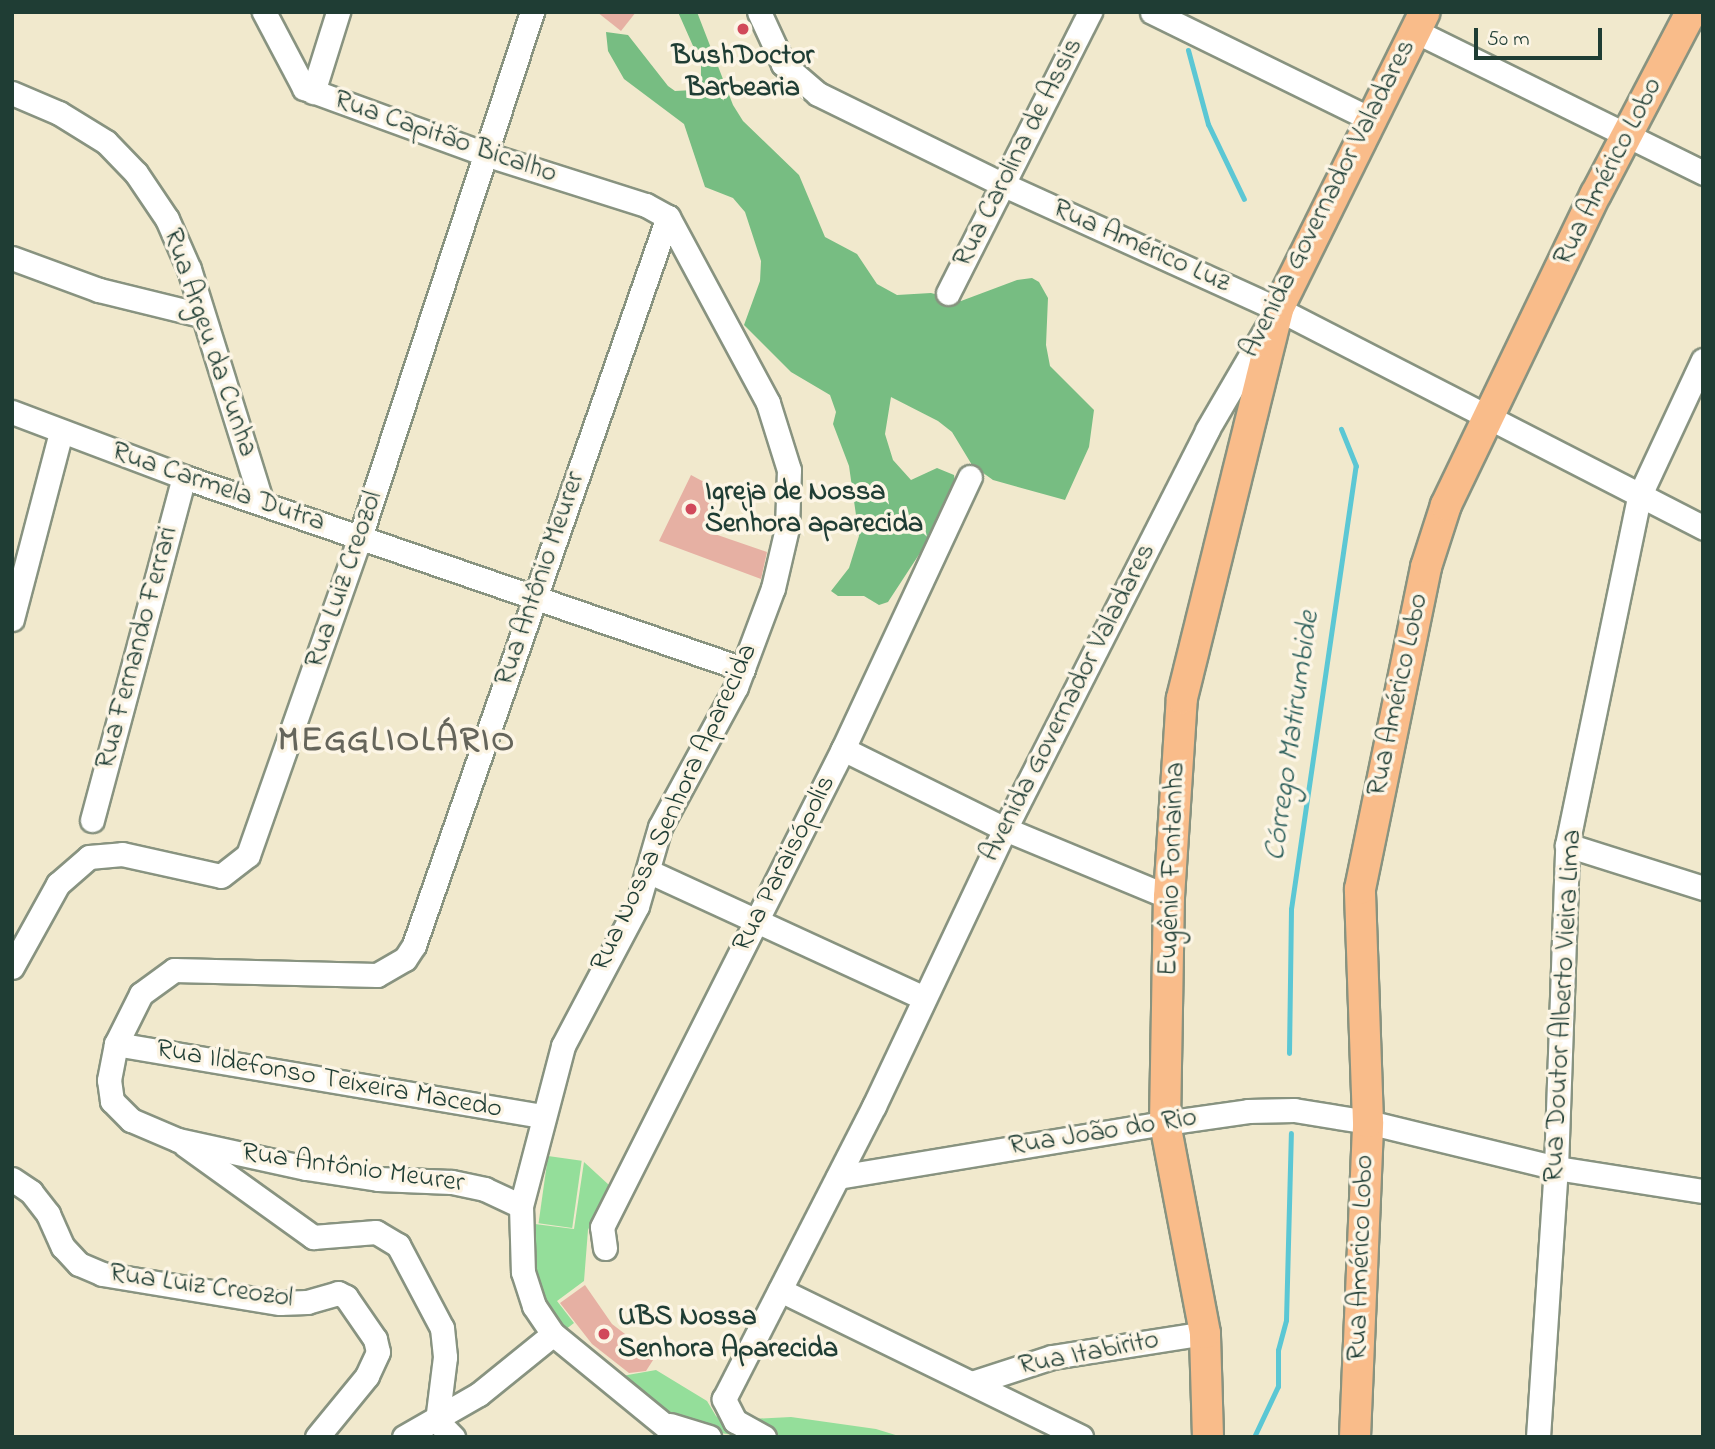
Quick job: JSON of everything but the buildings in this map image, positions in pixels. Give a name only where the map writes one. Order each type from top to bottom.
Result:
[{"type":"main road","name":"Rua Américo Lobo","points":[[1355,1437],[1368,1122],[1360,902],[1365,857],[1426,567],[1446,505],[1627,135],[1691,12]]},
{"type":"main road","name":"Avenida Governador Valadares","points":[[1278,309],[1420,22]]},
{"type":"main road","name":"Eugênio Fontainha","points":[[1208,1437],[1205,1333],[1165,1123],[1169,897],[1182,698],[1278,309]]},
{"type":"street","name":"Rua Capitão Bicalho","points":[[264,12],[296,80],[313,92],[485,154],[646,205],[668,217]]},
{"type":"street","points":[[313,92],[338,12]]},
{"type":"street","name":"Rua Luiz Creozol","points":[[12,967],[58,884],[89,858],[122,854],[221,876],[248,855],[360,537],[532,12]]},
{"type":"street","name":"Rua Américo Luz","points":[[759,12],[783,64],[818,94],[1002,184],[1278,309],[1639,497],[1703,527]]},
{"type":"street","name":"Rua Carolina de Assis","points":[[948,293],[1090,12]]},
{"type":"street","points":[[1154,13],[1372,120]]},
{"type":"street","points":[[1420,22],[1627,135],[1703,173]]},
{"type":"street","name":"Rua Argeu da Cunha","points":[[12,93],[59,113],[106,142],[136,173],[167,219],[189,269],[201,315],[262,503]]},
{"type":"street","name":"Rua Antônio Meurer","points":[[521,1206],[485,1189],[452,1182],[378,1179],[306,1168],[178,1140],[131,1121],[113,1101],[109,1080],[116,1044],[141,994],[174,970],[377,975],[405,959],[536,596],[668,217]]},
{"type":"street","name":"Rua Nossa Senhora Aparecida","points":[[668,217],[768,402],[789,470],[782,558],[743,668],[660,827],[637,906],[563,1046],[521,1206],[523,1272],[534,1306],[553,1334],[674,1431]]},
{"type":"street","points":[[12,258],[99,290],[201,315]]},
{"type":"street","name":"Avenida Governador Valadares","points":[[764,1437],[735,1421],[724,1399],[838,1177],[922,997],[1207,430],[1278,309]]},
{"type":"street","name":"Rua Doutor Alberto Vieira Lima","points":[[1538,1437],[1556,1168],[1567,845],[1639,497],[1703,360]]},
{"type":"street","name":"Rua Carmela Dutra","points":[[12,412],[184,477],[743,668]]},
{"type":"street","points":[[12,619],[61,432]]},
{"type":"street","name":"Rua Fernando Ferrari","points":[[92,820],[184,477]]},
{"type":"street","name":"Rua Paraisópolis","points":[[605,1248],[602,1227],[843,749],[970,477]]},
{"type":"street","points":[[843,749],[1005,829],[1169,897]]},
{"type":"street","points":[[1567,845],[1703,888]]},
{"type":"street","points":[[648,871],[758,919],[922,997]]},
{"type":"street","name":"Rua Ildefonso Teixeira Macedo","points":[[116,1044],[543,1116]]},
{"type":"street","name":"Rua João do Rio","points":[[838,1177],[1165,1123],[1248,1111],[1294,1110],[1368,1122],[1556,1168],[1703,1191]]},
{"type":"street","points":[[178,1140],[313,1237],[376,1231],[398,1245],[445,1342],[445,1429]]},
{"type":"street","name":"Rua Luiz Creozol","points":[[12,1180],[31,1192],[48,1214],[63,1247],[79,1264],[102,1274],[281,1303],[307,1303],[338,1293],[346,1297],[375,1339],[378,1352],[367,1376],[317,1437]]},
{"type":"street","points":[[780,1290],[975,1382],[1080,1437]]},
{"type":"street","name":"Rua Itabirito","points":[[975,1382],[1052,1357],[1205,1333]]},
{"type":"street","points":[[404,1437],[445,1429],[553,1334]]},
{"type":"street","points":[[674,1431],[709,1437]]},
{"type":"green space","points":[[678,12],[697,12],[733,105],[743,121],[799,175],[825,237],[857,254],[877,284],[897,295],[931,293],[961,301],[1017,280],[1032,278],[1039,282],[1048,298],[1046,345],[1050,366],[1094,410],[1089,447],[1065,500],[993,480],[972,465],[952,432],[938,421],[891,397],[885,434],[893,460],[911,480],[937,468],[954,475],[955,482],[937,527],[888,602],[879,605],[864,596],[838,596],[831,591],[849,568],[859,536],[849,466],[833,424],[836,412],[830,395],[791,372],[744,325],[760,281],[761,261],[745,212],[733,198],[705,187],[684,124],[624,79],[608,51],[606,32],[628,35],[668,86],[675,91],[694,90],[701,85],[701,64]]},
{"type":"green space","points":[[548,1156],[582,1161],[572,1228],[539,1223]]},
{"type":"green space","points":[[584,1162],[609,1185],[588,1230],[584,1281],[557,1301],[574,1323],[565,1330],[545,1304],[536,1267],[535,1224],[574,1229]]},
{"type":"green space","points":[[656,1370],[707,1401],[716,1416],[744,1437],[681,1426],[622,1376]]},
{"type":"green space","points":[[791,1417],[876,1429],[902,1437],[777,1437],[748,1425],[749,1419]]},
{"type":"waterway","name":"Córrego Matirumbide","points":[[1188,50],[1208,124],[1244,199]]},
{"type":"waterway","name":"Córrego Matirumbide","points":[[1289,1053],[1291,909],[1356,466],[1341,429]]},
{"type":"waterway","name":"Córrego Matirumbide","points":[[1254,1437],[1278,1386],[1278,1350],[1286,1320],[1291,1133]]},
{"type":"place","name":"BushDoctor Barbearia","points":[[743,29]]},
{"type":"place","name":"Igreja de Nossa Senhora aparecida","points":[[691,509]]},
{"type":"place","name":"UBS Nossa Senhora Aparecida","points":[[604,1334]]},
{"type":"district","name":"MEGGLIOLÁRIO","points":[[397,742]]}]
